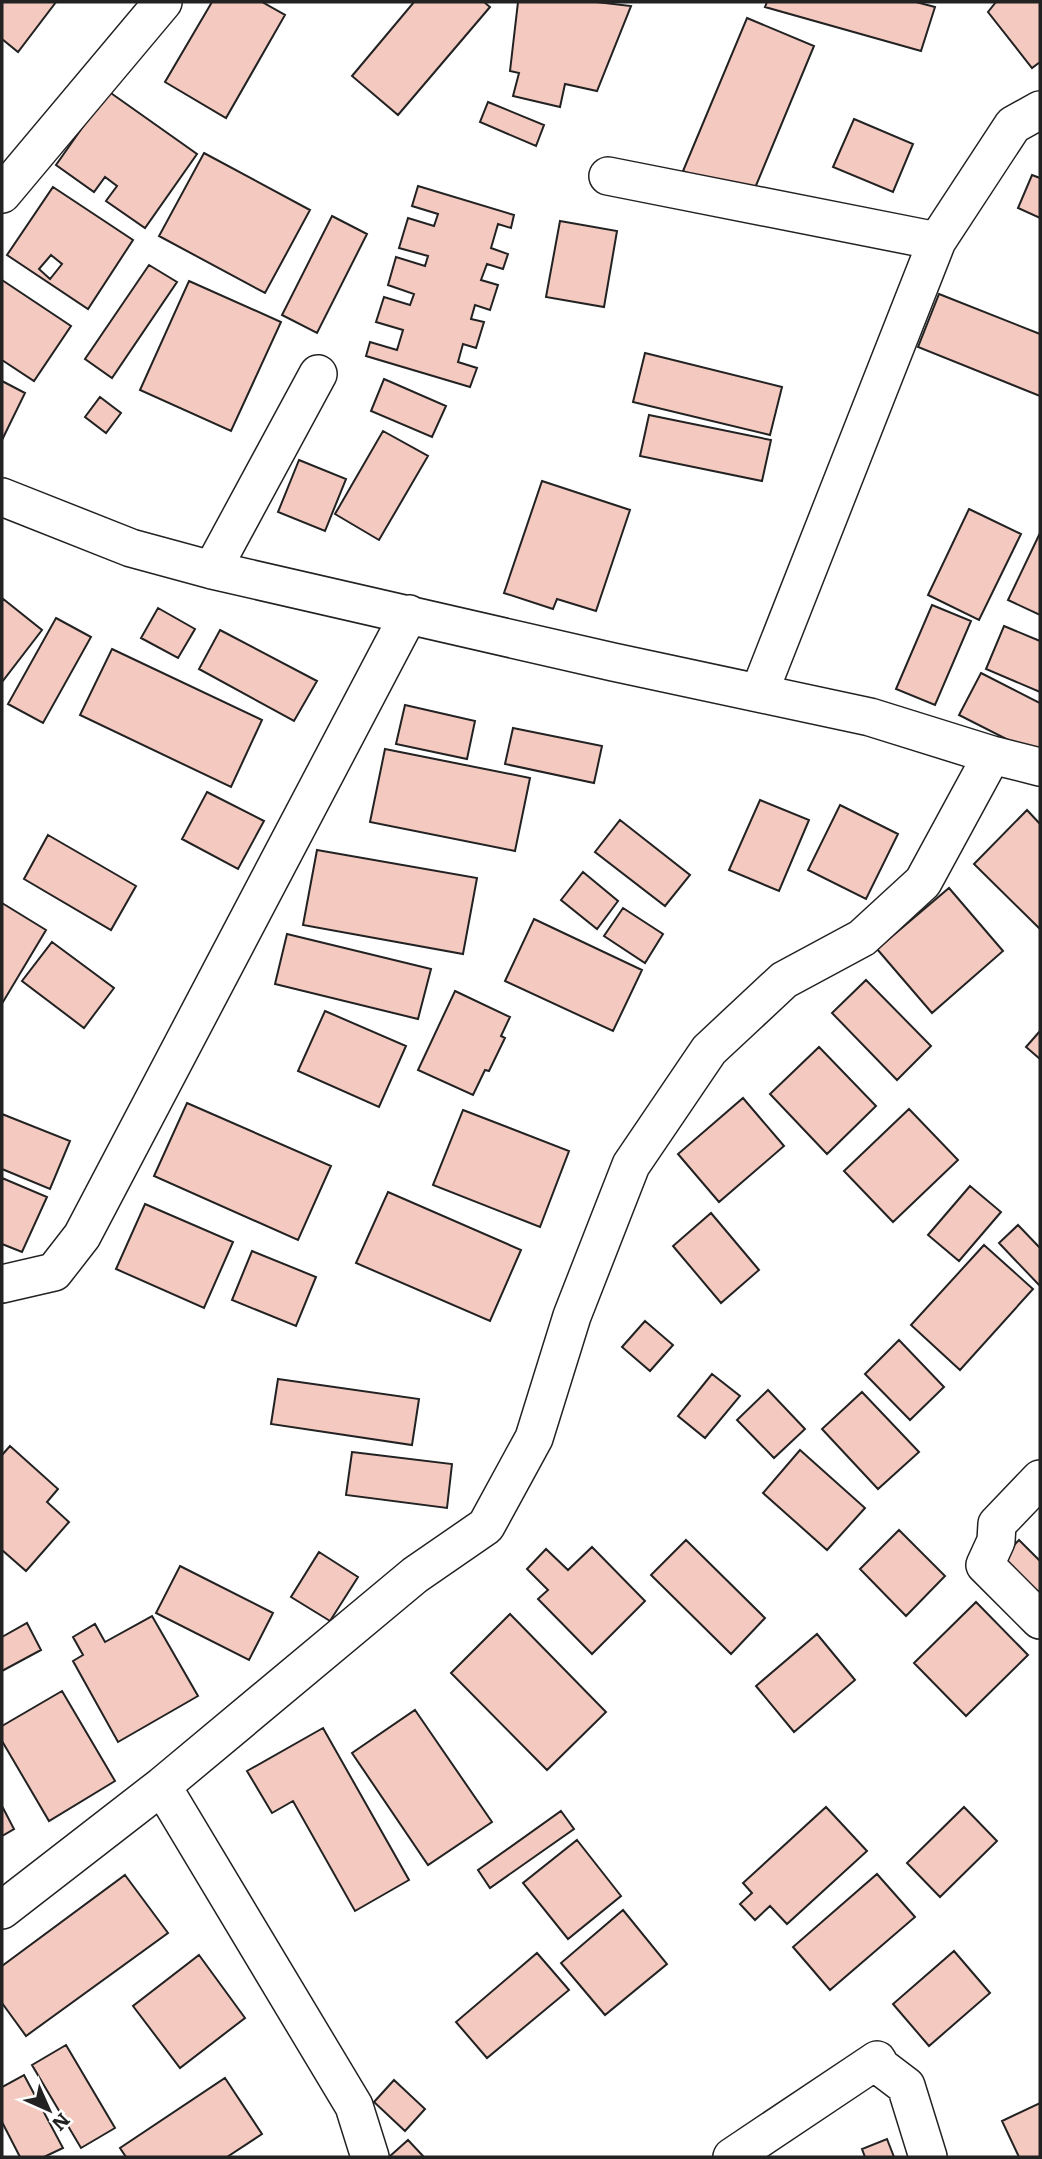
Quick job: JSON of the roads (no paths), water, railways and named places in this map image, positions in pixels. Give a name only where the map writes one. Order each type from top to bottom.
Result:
[{"type":"street","points":[[2,194],[163,2]]},
{"type":"street","points":[[759,693],[937,240],[1013,125],[1040,110]]},
{"type":"street","points":[[608,176],[937,240]]},
{"type":"street","points":[[212,570],[318,374]]},
{"type":"street","points":[[2,497],[131,548],[212,570],[613,662],[870,717],[1040,767]]},
{"type":"street","points":[[2,1284],[54,1272],[82,1236],[409,614]]},
{"type":"street","points":[[2,1910],[162,1787],[415,1576],[486,1526],[534,1438],[572,1316],[631,1165],[709,1050],[784,980],[862,938],[923,882],[992,755]]},
{"type":"street","points":[[1040,1479],[997,1524],[996,1541],[985,1565],[1040,1620]]},
{"type":"street","points":[[162,1787],[354,2106],[370,2157]]},
{"type":"street","points":[[732,2157],[877,2060],[881,2067],[906,2086],[928,2157]]}]
